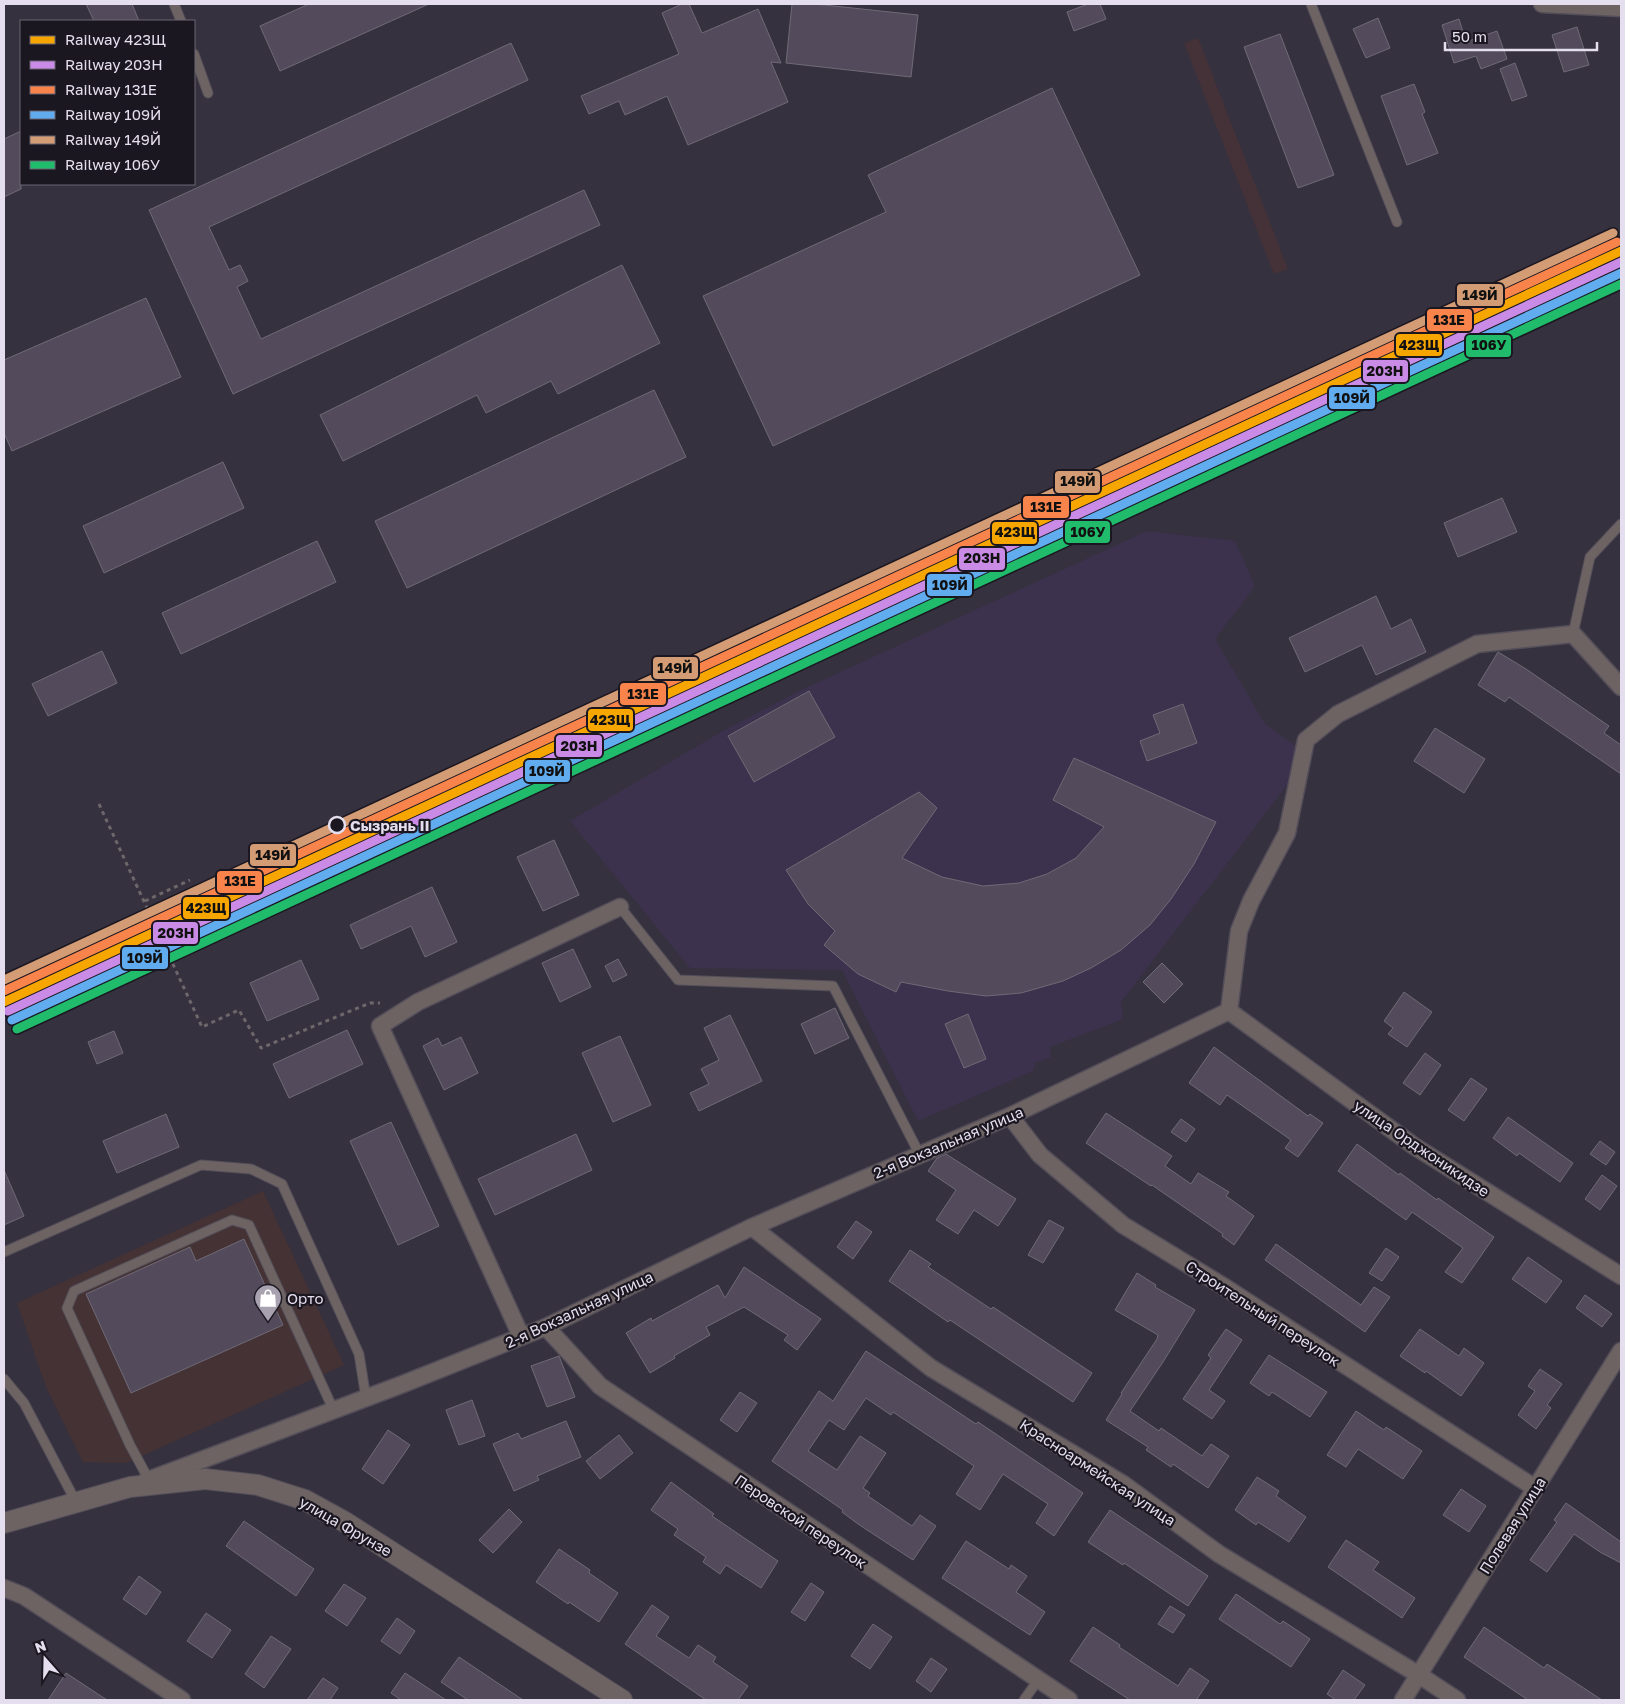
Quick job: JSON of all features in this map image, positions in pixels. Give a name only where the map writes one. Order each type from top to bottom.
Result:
[{"type":"street","points":[[1542,4],[1621,8]]},
{"type":"street","points":[[1229,1012],[1239,931],[1251,901],[1287,833],[1306,740],[1338,714],[1478,644],[1573,634],[1621,687]]},
{"type":"street","points":[[521,1336],[380,1026],[418,1002],[620,907]]},
{"type":"street","name":"2-я Вокзальная улица","points":[[140,1483],[334,1411],[546,1327],[752,1227],[1010,1116],[1229,1012]]},
{"type":"street","name":"улица Орджоникидзе","points":[[1229,1012],[1414,1146],[1621,1276]]},
{"type":"street","name":"Строительный переулок","points":[[1010,1116],[1040,1155],[1123,1225],[1223,1286],[1535,1488]]},
{"type":"street","name":"Красноармейская улица","points":[[752,1227],[931,1368],[1123,1484],[1219,1554],[1457,1700]]},
{"type":"street","name":"Перовской переулок","points":[[546,1327],[600,1386],[1069,1700]]},
{"type":"street","name":"Полевая улица","points":[[1403,1700],[1621,1350]]},
{"type":"street","name":"улица Фрунзе","points":[[4,1523],[140,1483],[205,1479],[258,1485],[305,1500],[345,1522],[622,1700]]},
{"type":"street","points":[[4,1588],[24,1596],[182,1700]]},
{"type":"lane","points":[[174,4],[182,20]]},
{"type":"lane","points":[[1311,4],[1397,222]]},
{"type":"lane","points":[[195,57],[208,93]]},
{"type":"lane","points":[[1573,634],[1590,557],[1621,524]]},
{"type":"lane","points":[[620,907],[678,980],[833,986],[920,1155]]},
{"type":"lane","points":[[4,1252],[201,1165],[251,1169],[282,1184],[359,1354],[366,1398]]},
{"type":"lane","points":[[140,1483],[130,1445],[68,1308],[74,1292],[232,1220],[249,1225],[334,1411]]},
{"type":"lane","points":[[4,1379],[24,1403],[76,1502]]},
{"type":"lane","points":[[1024,1700],[1038,1680]]},
{"type":"path","points":[[99,804],[202,1027],[239,1010],[261,1048],[370,1003],[384,1004]]},
{"type":"path","points":[[145,901],[190,880]]},
{"type":"shaded area","points":[[1198,38],[1288,269],[1274,274],[1184,43]]},
{"type":"shaded area","points":[[1147,531],[1235,541],[1255,586],[1215,639],[1265,724],[1296,746],[1291,780],[1121,1002],[1123,1019],[1050,1047],[1051,1057],[1035,1063],[1033,1071],[918,1121],[842,970],[690,968],[570,821],[721,732],[801,690]]},
{"type":"shaded area","name":"Орто","points":[[263,1191],[344,1365],[126,1463],[83,1462],[46,1387],[17,1303]]},
{"type":"building","points":[[86,4],[132,4],[139,20],[94,20]]},
{"type":"building","points":[[309,4],[429,4],[280,71],[260,26]]},
{"type":"building","points":[[682,4],[689,4],[702,33],[758,9],[781,63],[771,62],[788,102],[688,145],[667,96],[625,115],[619,101],[589,114],[581,96],[679,54],[662,13]]},
{"type":"building","points":[[792,4],[815,4],[918,15],[911,77],[786,63]]},
{"type":"building","points":[[1088,4],[1100,4],[1106,19],[1074,31],[1067,12]]},
{"type":"building","points":[[1378,18],[1390,48],[1366,58],[1353,29]]},
{"type":"building","points":[[1459,19],[1466,42],[1497,31],[1507,59],[1481,69],[1476,56],[1454,63],[1442,25]]},
{"type":"building","points":[[1577,27],[1589,65],[1564,72],[1552,35]]},
{"type":"building","points":[[1280,34],[1334,175],[1298,188],[1244,47]]},
{"type":"building","points":[[511,43],[528,80],[209,227],[229,270],[240,265],[248,281],[237,287],[261,339],[584,190],[600,225],[233,394],[149,210]]},
{"type":"building","points":[[1515,63],[1527,96],[1512,101],[1500,69]]},
{"type":"building","points":[[1414,84],[1425,112],[1422,114],[1438,153],[1407,165],[1381,96]]},
{"type":"building","points":[[1052,88],[1140,275],[773,446],[703,296],[886,212],[868,175]]},
{"type":"building","points":[[20,131],[21,189],[4,197],[4,139]]},
{"type":"building","points":[[622,265],[660,343],[558,394],[551,381],[486,413],[477,395],[343,461],[320,415]]},
{"type":"building","points":[[146,298],[181,377],[12,451],[4,433],[4,360]]},
{"type":"building","points":[[654,390],[686,457],[407,588],[375,521]]},
{"type":"building","points":[[223,462],[244,508],[104,573],[83,526]]},
{"type":"building","points":[[1502,498],[1517,532],[1458,557],[1444,523]]},
{"type":"building","points":[[317,541],[336,582],[181,654],[162,613]]},
{"type":"building","points":[[1376,596],[1391,629],[1411,619],[1426,652],[1376,675],[1362,645],[1305,672],[1289,638]]},
{"type":"building","points":[[102,651],[117,683],[48,716],[32,684]]},
{"type":"building","points":[[1498,652],[1609,726],[1604,733],[1621,745],[1621,774],[1509,697],[1505,702],[1478,685]]},
{"type":"building","points":[[809,691],[835,737],[754,782],[728,736]]},
{"type":"building","points":[[1183,704],[1197,743],[1147,761],[1140,741],[1160,733],[1153,715]]},
{"type":"building","points":[[1435,728],[1485,759],[1464,793],[1414,761]]},
{"type":"building","points":[[1074,758],[1216,822],[1194,864],[1171,899],[1150,925],[1121,950],[1091,968],[1063,981],[1021,993],[986,996],[901,982],[896,992],[858,974],[824,945],[835,931],[808,904],[786,870],[919,792],[937,808],[902,858],[942,877],[983,886],[1019,883],[1047,874],[1076,858],[1104,827],[1053,800]]},
{"type":"building","points":[[554,840],[579,895],[543,911],[517,857]]},
{"type":"building","points":[[432,887],[457,942],[425,957],[411,926],[361,949],[350,925]]},
{"type":"building","points":[[573,949],[591,987],[560,1002],[542,963]]},
{"type":"building","points":[[618,959],[627,975],[613,982],[605,966]]},
{"type":"building","points":[[301,960],[319,999],[267,1021],[250,983]]},
{"type":"building","points":[[1162,963],[1183,984],[1164,1003],[1143,982]]},
{"type":"building","points":[[1404,992],[1432,1012],[1407,1047],[1388,1034],[1393,1028],[1384,1021]]},
{"type":"building","points":[[835,1008],[849,1038],[815,1054],[801,1024]]},
{"type":"building","points":[[968,1014],[986,1059],[964,1068],[945,1024]]},
{"type":"building","points":[[730,1015],[762,1081],[699,1111],[690,1093],[709,1084],[701,1069],[719,1060],[704,1028]]},
{"type":"building","points":[[347,1030],[363,1064],[289,1098],[273,1064]]},
{"type":"building","points":[[114,1031],[123,1053],[97,1064],[88,1042]]},
{"type":"building","points":[[620,1036],[651,1105],[613,1122],[582,1053]]},
{"type":"building","points":[[461,1037],[478,1073],[444,1090],[423,1046],[438,1038],[442,1046]]},
{"type":"building","points":[[1214,1047],[1308,1116],[1310,1114],[1323,1123],[1298,1157],[1285,1148],[1291,1140],[1227,1095],[1220,1105],[1189,1083]]},
{"type":"building","points":[[1425,1053],[1441,1065],[1420,1095],[1403,1083]]},
{"type":"building","points":[[1471,1078],[1487,1089],[1464,1121],[1448,1110]]},
{"type":"building","points":[[1106,1113],[1172,1156],[1165,1166],[1191,1184],[1198,1173],[1229,1192],[1226,1196],[1254,1216],[1234,1245],[1222,1236],[1223,1234],[1152,1185],[1086,1143]]},
{"type":"building","points":[[166,1114],[179,1147],[117,1173],[103,1141]]},
{"type":"building","points":[[1508,1117],[1573,1163],[1560,1182],[1519,1153],[1517,1156],[1493,1138]]},
{"type":"building","points":[[1181,1119],[1195,1129],[1186,1142],[1171,1132]]},
{"type":"building","points":[[391,1122],[439,1226],[398,1245],[350,1141]]},
{"type":"building","points":[[576,1134],[592,1170],[495,1215],[478,1179]]},
{"type":"building","points":[[1600,1141],[1615,1152],[1606,1165],[1590,1154]]},
{"type":"building","points":[[1357,1144],[1399,1175],[1400,1173],[1494,1237],[1462,1283],[1445,1272],[1463,1248],[1412,1212],[1406,1220],[1338,1171]]},
{"type":"building","points":[[946,1154],[1016,1199],[998,1226],[974,1210],[958,1234],[936,1220],[956,1190],[928,1171],[937,1158]]},
{"type":"building","points":[[4,1170],[24,1216],[4,1225]]},
{"type":"building","points":[[1602,1175],[1617,1186],[1600,1210],[1585,1199]]},
{"type":"building","points":[[1049,1220],[1064,1228],[1043,1263],[1028,1255]]},
{"type":"building","points":[[856,1221],[872,1232],[853,1259],[837,1247]]},
{"type":"building","points":[[244,1239],[283,1325],[131,1393],[86,1294],[190,1247],[196,1261]]},
{"type":"building","points":[[1276,1244],[1361,1305],[1374,1287],[1390,1297],[1365,1332],[1265,1260]]},
{"type":"building","points":[[1386,1248],[1399,1257],[1382,1281],[1369,1273]]},
{"type":"building","points":[[910,1250],[931,1264],[928,1267],[991,1309],[993,1307],[1092,1373],[1073,1402],[950,1320],[948,1322],[889,1281]]},
{"type":"building","points":[[1528,1257],[1562,1281],[1546,1303],[1512,1279]]},
{"type":"building","points":[[744,1267],[821,1319],[797,1350],[784,1340],[788,1335],[744,1307],[706,1327],[710,1335],[674,1356],[675,1358],[650,1373],[626,1333],[651,1318],[652,1321],[718,1285],[725,1298]]},
{"type":"building","points":[[1137,1273],[1156,1285],[1155,1287],[1195,1310],[1130,1411],[1159,1431],[1161,1428],[1202,1456],[1211,1444],[1229,1456],[1208,1488],[1173,1464],[1171,1467],[1146,1450],[1148,1447],[1106,1420],[1158,1335],[1115,1310]]},
{"type":"building","points":[[1585,1295],[1612,1314],[1602,1327],[1576,1308]]},
{"type":"building","points":[[1226,1329],[1242,1340],[1209,1390],[1225,1401],[1212,1419],[1183,1399],[1211,1358],[1208,1355]]},
{"type":"building","points":[[1420,1329],[1459,1356],[1464,1348],[1484,1363],[1461,1396],[1426,1371],[1425,1373],[1400,1356]]},
{"type":"building","points":[[866,1351],[976,1424],[978,1422],[1083,1493],[1054,1536],[1036,1523],[1048,1504],[1003,1474],[980,1510],[956,1494],[974,1466],[893,1412],[891,1415],[866,1398],[844,1430],[829,1420],[808,1451],[837,1470],[860,1436],[886,1453],[863,1488],[870,1493],[868,1496],[912,1526],[920,1515],[936,1526],[913,1560],[858,1524],[842,1512],[843,1510],[772,1461],[819,1391],[833,1401]]},
{"type":"building","points":[[1269,1355],[1327,1392],[1310,1417],[1272,1392],[1269,1396],[1250,1383]]},
{"type":"building","points":[[559,1356],[575,1397],[547,1407],[531,1366]]},
{"type":"building","points":[[1540,1369],[1562,1384],[1547,1405],[1551,1408],[1536,1429],[1518,1415],[1535,1391],[1528,1386]]},
{"type":"building","points":[[740,1392],[757,1403],[737,1432],[720,1420]]},
{"type":"building","points":[[472,1400],[485,1436],[459,1445],[446,1410]]},
{"type":"building","points":[[1356,1411],[1384,1430],[1386,1427],[1422,1451],[1403,1479],[1358,1449],[1346,1467],[1327,1455]]},
{"type":"building","points":[[566,1421],[581,1457],[537,1476],[539,1480],[514,1491],[493,1444],[518,1433],[521,1439]]},
{"type":"building","points":[[388,1430],[410,1445],[383,1484],[362,1469]]},
{"type":"building","points":[[619,1435],[633,1453],[600,1479],[586,1461]]},
{"type":"building","points":[[1257,1477],[1279,1491],[1276,1496],[1306,1517],[1289,1542],[1258,1522],[1256,1525],[1235,1510]]},
{"type":"building","points":[[671,1482],[714,1514],[712,1516],[778,1561],[761,1588],[726,1565],[720,1574],[703,1562],[706,1557],[674,1535],[678,1529],[651,1510]]},
{"type":"building","points":[[1461,1489],[1486,1506],[1469,1532],[1443,1515]]},
{"type":"building","points":[[1566,1503],[1621,1542],[1621,1563],[1600,1552],[1574,1534],[1547,1572],[1530,1560],[1557,1522],[1554,1520]]},
{"type":"building","points":[[509,1509],[522,1522],[493,1553],[479,1540]]},
{"type":"building","points":[[1110,1510],[1208,1576],[1188,1606],[1124,1563],[1123,1565],[1088,1542]]},
{"type":"building","points":[[244,1521],[314,1569],[296,1596],[226,1546]]},
{"type":"building","points":[[1346,1540],[1379,1562],[1373,1570],[1415,1598],[1402,1618],[1328,1567]]},
{"type":"building","points":[[966,1541],[1009,1569],[1011,1565],[1027,1576],[1016,1592],[1045,1612],[1030,1635],[942,1578]]},
{"type":"building","points":[[559,1549],[590,1570],[589,1573],[618,1593],[599,1622],[536,1582]]},
{"type":"building","points":[[139,1576],[161,1592],[146,1615],[123,1599]]},
{"type":"building","points":[[811,1583],[824,1592],[805,1621],[791,1612]]},
{"type":"building","points":[[344,1584],[366,1598],[347,1626],[325,1611]]},
{"type":"building","points":[[1236,1594],[1280,1624],[1283,1621],[1310,1639],[1291,1667],[1219,1619]]},
{"type":"building","points":[[652,1605],[669,1617],[656,1636],[689,1658],[698,1645],[716,1657],[713,1662],[748,1686],[738,1700],[706,1700],[625,1644]]},
{"type":"building","points":[[1170,1606],[1185,1615],[1173,1633],[1158,1624]]},
{"type":"building","points":[[206,1613],[231,1630],[212,1658],[187,1641]]},
{"type":"building","points":[[397,1618],[415,1631],[400,1654],[381,1641]]},
{"type":"building","points":[[873,1624],[892,1637],[870,1669],[851,1656]]},
{"type":"building","points":[[1093,1627],[1120,1645],[1119,1647],[1178,1686],[1190,1668],[1209,1681],[1198,1700],[1130,1700],[1070,1661]]},
{"type":"building","points":[[1484,1627],[1544,1668],[1547,1664],[1602,1700],[1528,1700],[1464,1657]]},
{"type":"building","points":[[271,1636],[291,1649],[264,1688],[245,1674]]},
{"type":"building","points":[[459,1657],[523,1700],[468,1700],[441,1682]]},
{"type":"building","points":[[931,1658],[947,1669],[931,1692],[916,1681]]},
{"type":"building","points":[[1343,1670],[1365,1685],[1354,1700],[1336,1700],[1327,1694]]},
{"type":"building","points":[[66,1673],[107,1700],[48,1700]]},
{"type":"building","points":[[405,1673],[446,1700],[401,1700],[391,1693]]},
{"type":"building","points":[[323,1678],[338,1688],[330,1700],[307,1700]]},
{"type":"rail line","name":"149Й","points":[[4,980],[1613,233]]},
{"type":"rail line","name":"131Е","points":[[4,991],[1617,242]]},
{"type":"rail line","name":"423Щ","points":[[4,1002],[1621,251]]},
{"type":"rail line","name":"203Н","points":[[8,1011],[1621,262]]},
{"type":"rail line","name":"109Й","points":[[12,1020],[1621,273]]},
{"type":"rail line","name":"106У","points":[[17,1029],[1621,284]]},
{"type":"place","name":"Сызрань II","points":[[337,825]]},
{"type":"place","name":"Орто","points":[[268,1322]]}]
